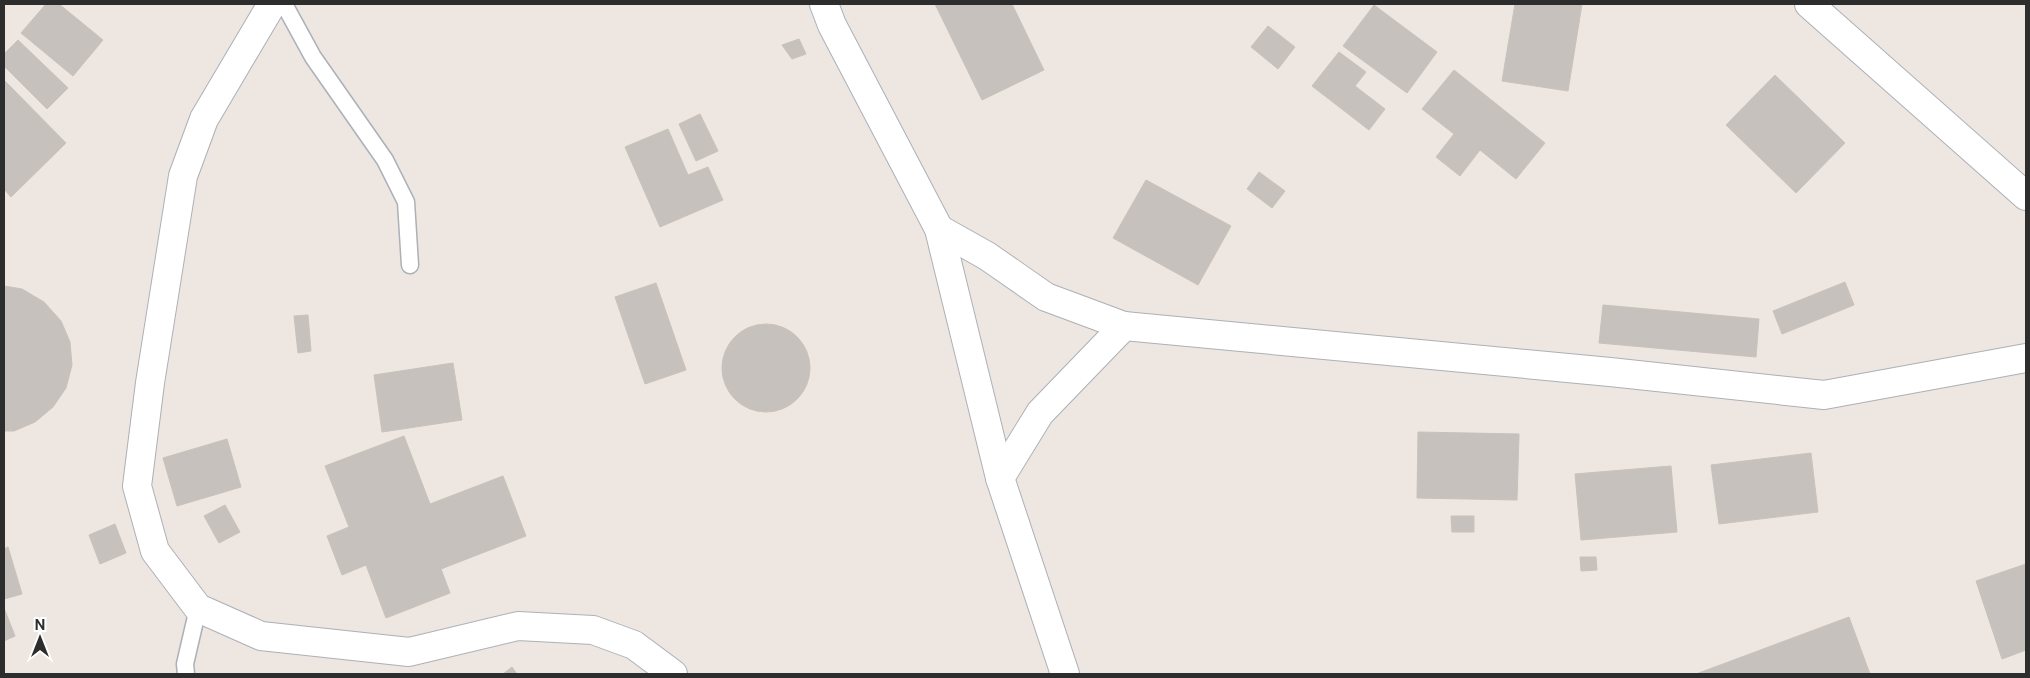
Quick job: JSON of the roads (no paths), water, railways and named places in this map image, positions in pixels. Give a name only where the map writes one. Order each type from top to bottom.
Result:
[{"type":"street","points":[[272,4],[204,119],[183,176],[150,383],[137,486],[155,551],[198,608],[261,636],[409,652],[518,626],[594,630],[634,645],[674,674]]},
{"type":"street","points":[[824,4],[832,25],[939,230],[1000,478],[1065,674]]},
{"type":"street","points":[[1809,4],[2026,196]]},
{"type":"street","points":[[939,230],[987,256],[1046,297],[1124,326],[1600,371],[1824,395],[2026,358]]},
{"type":"street","points":[[1000,478],[1040,413],[1124,326]]},
{"type":"lane","points":[[284,4],[313,57],[385,160],[406,202],[410,265]]},
{"type":"lane","points":[[186,674],[185,664],[198,608]]}]
